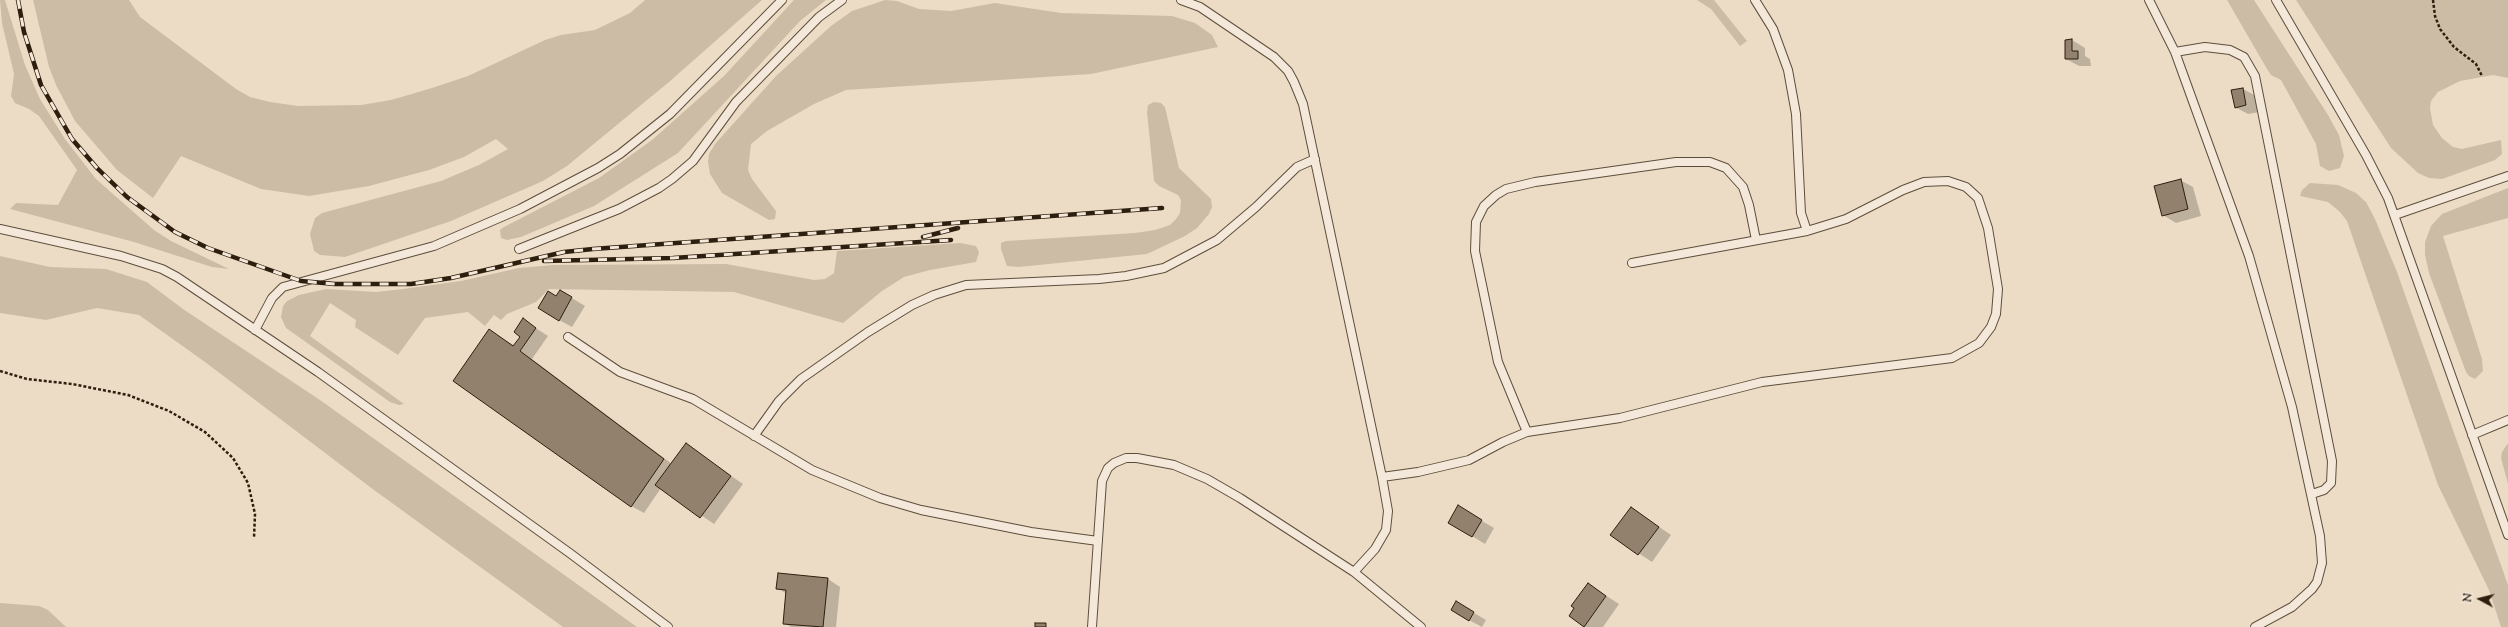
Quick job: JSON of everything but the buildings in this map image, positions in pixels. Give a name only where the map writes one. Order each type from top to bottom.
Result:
[{"type":"lane","points":[[254,330],[275,294],[287,285],[350,271],[434,246],[520,209],[598,168],[626,150],[670,114],[782,0]]},
{"type":"lane","points":[[518,249],[619,209],[659,188],[672,179],[692,161],[736,102],[819,17],[842,0]]},
{"type":"lane","points":[[1181,0],[1200,7],[1274,57],[1288,71],[1303,104],[1388,511],[1386,530],[1375,549],[1354,572]]},
{"type":"lane","points":[[1755,0],[1773,29],[1788,70],[1796,114],[1801,213],[1807,231]]},
{"type":"lane","points":[[2149,0],[2175,52],[2256,278],[2288,393],[2312,494],[2323,553],[2317,582],[2303,598],[2292,607],[2255,627]]},
{"type":"lane","points":[[2276,0],[2366,154],[2395,215],[2508,535]]},
{"type":"lane","points":[[2175,52],[2205,47],[2230,50],[2244,57],[2254,76],[2324,412],[2332,461],[2331,482],[2324,490],[2312,494]]},
{"type":"lane","points":[[754,436],[778,401],[801,379],[862,336],[912,305],[934,295],[966,285],[1105,278],[1164,268],[1217,240],[1242,220],[1297,167],[1315,159]]},
{"type":"lane","points":[[1527,432],[1498,362],[1476,251],[1476,222],[1484,206],[1496,195],[1506,189],[1535,182],[1676,162],[1710,162],[1726,168],[1744,187],[1756,240]]},
{"type":"lane","points":[[2395,215],[2508,176]]},
{"type":"lane","points":[[1382,477],[1418,472],[1469,460],[1503,442],[1527,432],[1620,418],[1762,382],[1952,358],[1979,343],[1991,327],[1996,314],[1998,290],[1988,228],[1978,198],[1966,187],[1948,181],[1924,182],[1903,190],[1862,212],[1807,231],[1632,263]]},
{"type":"lane","points":[[0,229],[121,256],[162,269],[318,372],[513,512],[668,627]]},
{"type":"lane","points":[[568,337],[620,372],[693,399],[812,470],[880,498],[921,510],[1031,532],[1098,541]]},
{"type":"lane","points":[[2472,435],[2508,420]]},
{"type":"lane","points":[[1092,627],[1102,481],[1108,468],[1114,463],[1126,458],[1147,459],[1174,465],[1221,487],[1354,572],[1421,627]]},
{"type":"path","points":[[2434,0],[2435,16],[2444,36],[2454,47],[2476,64],[2482,76]]},
{"type":"path","points":[[0,371],[27,378],[72,384],[128,395],[169,411],[205,432],[233,458],[248,483],[255,514],[254,538]]},
{"type":"shaded area","points":[[0,0],[5,0],[25,65],[40,99],[65,139],[96,179],[154,230],[171,241],[229,269],[212,267],[134,242],[10,209],[16,203],[58,205],[77,170],[39,116],[29,109],[15,103],[11,96],[14,74],[2,23]]},
{"type":"shaded area","points":[[33,0],[129,0],[140,17],[236,89],[250,97],[270,102],[298,106],[361,105],[391,100],[432,88],[468,76],[545,40],[561,35],[595,30],[630,13],[645,0],[762,0],[669,82],[567,166],[543,181],[451,221],[345,257],[320,255],[314,251],[310,234],[315,218],[322,213],[441,181],[479,165],[508,149],[496,139],[464,157],[429,170],[369,186],[309,196],[261,189],[181,156],[153,198],[117,170],[75,121],[56,85],[49,67]]},
{"type":"shaded area","points":[[794,0],[826,0],[800,21],[678,153],[594,206],[521,237],[507,240],[501,238],[500,230],[504,227],[599,178],[652,140],[724,76]]},
{"type":"shaded area","points":[[885,0],[897,1],[919,9],[951,11],[995,3],[1061,13],[1172,16],[1195,23],[1212,35],[1218,47],[1091,74],[846,90],[814,104],[767,131],[751,144],[748,170],[752,179],[776,211],[775,219],[769,220],[722,193],[710,174],[708,162],[709,154],[715,144],[776,76],[831,26],[852,11]]},
{"type":"shaded area","points":[[1697,0],[1714,0],[1747,41],[1740,46],[1711,9]]},
{"type":"shaded area","points":[[2227,0],[2254,0],[2328,115],[2339,135],[2344,156],[2340,168],[2329,171],[2320,166],[2316,144],[2281,80],[2271,75]]},
{"type":"shaded area","points":[[2296,0],[2508,0],[2508,78],[2493,75],[2460,81],[2438,92],[2431,101],[2430,108],[2433,125],[2442,138],[2453,147],[2462,149],[2501,140],[2502,154],[2495,160],[2442,179],[2429,178],[2418,173],[2391,148]]},
{"type":"shaded area","points":[[1154,102],[1161,103],[1165,107],[1179,168],[1211,199],[1212,207],[1209,214],[1197,228],[1185,236],[1147,254],[1019,267],[1007,266],[1001,249],[1001,243],[1006,241],[1135,233],[1155,230],[1170,225],[1176,219],[1180,213],[1181,200],[1178,195],[1159,186],[1154,181],[1147,112],[1148,105]]},
{"type":"shaded area","points":[[2310,183],[2338,185],[2356,193],[2366,202],[2375,219],[2397,272],[2508,585],[2508,627],[2501,627],[2489,590],[2438,485],[2347,221],[2340,212],[2328,202],[2300,196],[2302,190]]},
{"type":"shaded area","points":[[2508,188],[2508,218],[2443,236],[2482,359],[2483,371],[2475,379],[2469,376],[2466,372],[2429,273],[2425,255],[2425,242],[2431,226],[2442,214]]},
{"type":"shaded area","points":[[960,243],[976,246],[979,252],[976,262],[930,270],[904,277],[882,291],[843,323],[734,292],[549,289],[536,302],[507,314],[501,320],[494,315],[485,326],[468,312],[425,318],[398,355],[355,327],[356,320],[330,303],[310,336],[404,404],[399,405],[390,402],[286,328],[281,317],[283,306],[287,301],[299,295],[326,289],[376,292],[461,281],[519,268],[553,265],[726,264],[814,280],[825,279],[834,273],[837,251]]},
{"type":"shaded area","points":[[0,256],[50,267],[106,269],[147,282],[183,309],[320,400],[637,627],[563,627],[374,490],[205,362],[139,315],[97,308],[46,320],[0,313]]},
{"type":"shaded area","points":[[2508,443],[2508,484],[2501,458],[2502,452]]},
{"type":"shaded area","points":[[0,603],[39,606],[48,610],[66,627],[0,627]]},
{"type":"railway","points":[[18,0],[24,32],[41,85],[72,139],[97,168],[127,197],[175,232],[208,248],[301,281],[335,284],[411,284],[451,278],[564,252],[593,249],[1162,208]]},
{"type":"railway","points":[[923,237],[958,228]]},
{"type":"railway","points":[[544,261],[673,258],[951,240]]}]
